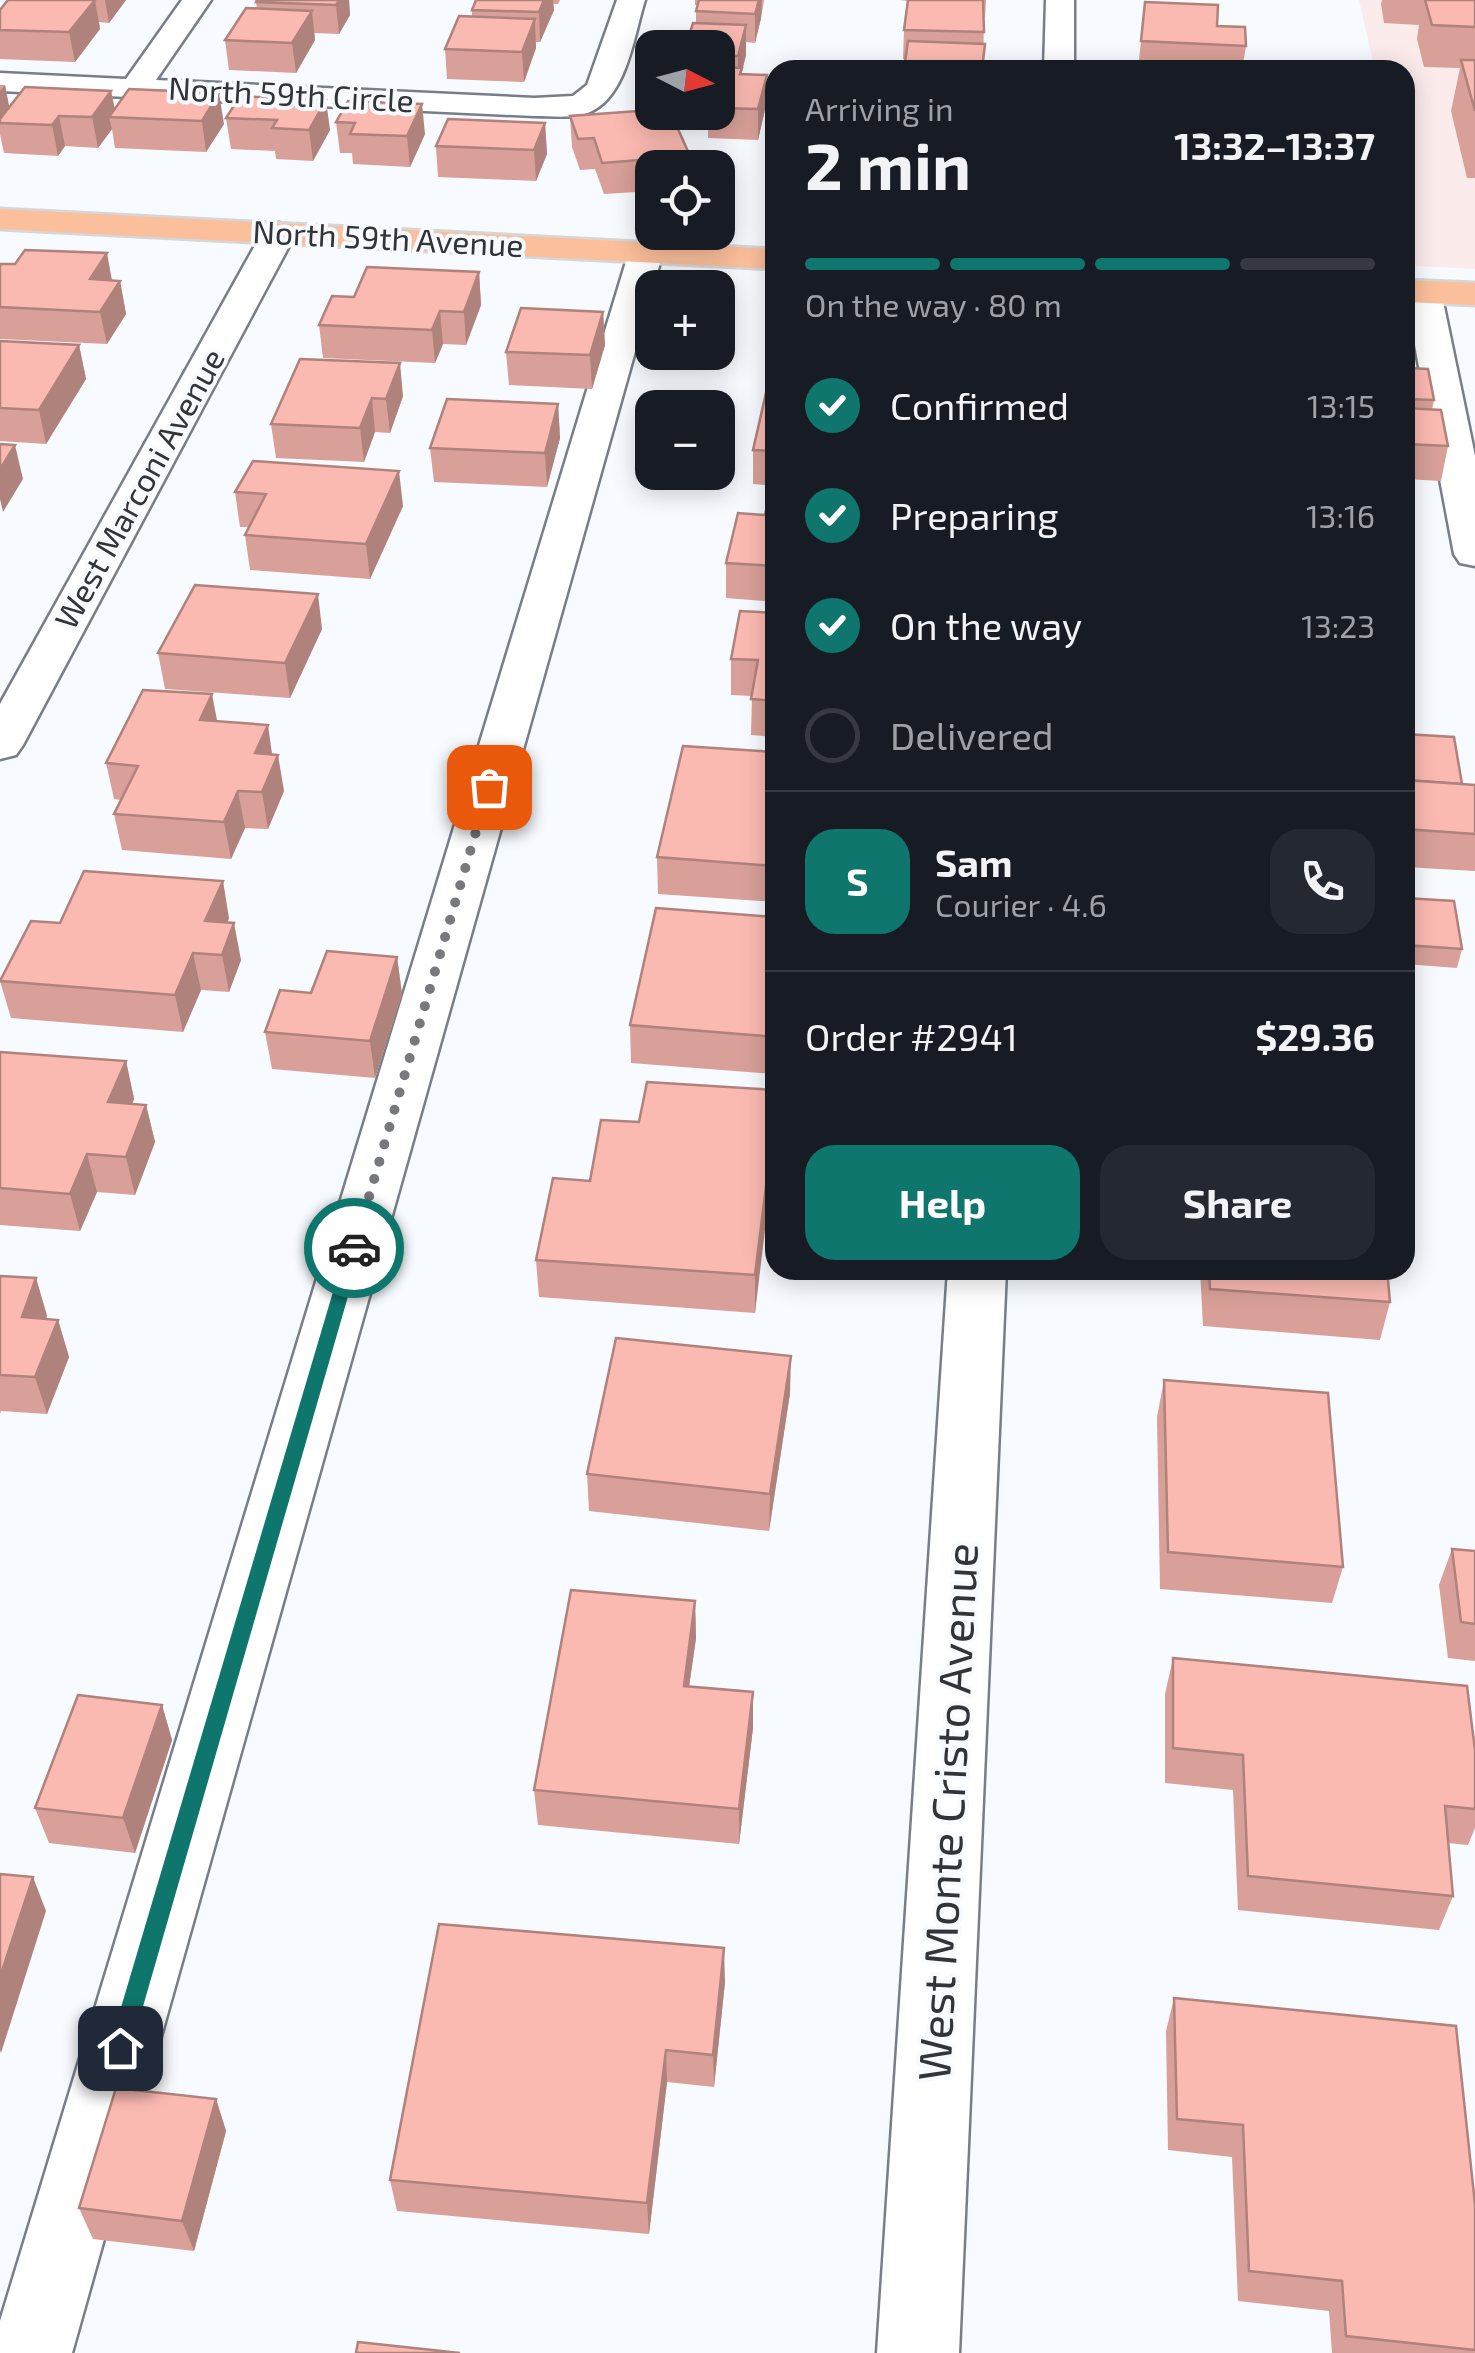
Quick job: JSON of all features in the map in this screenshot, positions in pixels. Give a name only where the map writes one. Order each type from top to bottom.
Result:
[{"type":"main road","name":"North 59th Avenue","points":[[0,219],[765,258]]},
{"type":"main road","points":[[1415,291],[1475,294]]},
{"type":"street","points":[[135,88],[197,0]]},
{"type":"street","name":"North 59th Circle","points":[[0,82],[534,108],[581,105],[601,90],[631,0]]},
{"type":"street","points":[[1059,60],[1060,0]]},
{"type":"street","name":"West Marconi Avenue","points":[[0,744],[279,233]]},
{"type":"street","points":[[30,2353],[646,252]]},
{"type":"street","points":[[1415,295],[1475,554]]},
{"type":"street","name":"West Monte Cristo Avenue","points":[[918,2353],[976,1280]]},
{"type":"shaded area","points":[[1359,0],[1475,0],[1475,269],[1416,266],[1415,60],[1373,60]]},
{"type":"building","points":[[8,0],[95,0],[69,32],[0,30],[0,10]]},
{"type":"building","points":[[257,0],[339,0],[336,5]]},
{"type":"building","points":[[476,0],[544,0],[539,12],[472,10]]},
{"type":"building","points":[[699,0],[759,0],[755,14],[696,11]]},
{"type":"building","points":[[908,0],[983,0],[984,32],[904,30]]},
{"type":"building","points":[[1425,0],[1475,0],[1475,27],[1432,25]]},
{"type":"building","points":[[1145,2],[1218,5],[1217,26],[1245,27],[1246,46],[1141,41]]},
{"type":"building","points":[[246,8],[312,11],[292,43],[225,40]]},
{"type":"building","points":[[459,16],[535,19],[522,52],[445,49]]},
{"type":"building","points":[[693,23],[746,25],[738,56],[735,30],[691,30]]},
{"type":"building","points":[[908,41],[985,44],[983,60],[905,60]]},
{"type":"building","points":[[1461,60],[1475,60],[1475,111]]},
{"type":"building","points":[[735,68],[742,68],[740,74],[765,75],[758,109],[735,108]]},
{"type":"building","points":[[25,87],[111,91],[92,117],[59,116],[52,125],[0,123]]},
{"type":"building","points":[[129,89],[219,93],[202,121],[109,117]]},
{"type":"building","points":[[240,96],[326,100],[309,130],[272,128],[277,120],[226,118]]},
{"type":"building","points":[[348,101],[422,104],[407,136],[350,134],[355,123],[336,122]]},
{"type":"building","points":[[635,111],[635,130],[678,130],[687,150],[635,150],[635,160],[602,163],[594,138],[578,139],[570,116]]},
{"type":"building","points":[[448,119],[545,123],[534,150],[436,146]]},
{"type":"building","points":[[25,250],[107,253],[90,279],[120,281],[100,312],[0,307],[0,264],[15,264]]},
{"type":"building","points":[[367,267],[479,272],[464,312],[440,311],[432,330],[319,325],[332,296],[354,297]]},
{"type":"building","points":[[521,308],[603,312],[590,355],[506,352]]},
{"type":"building","points":[[0,341],[79,345],[39,410],[0,408]]},
{"type":"building","points":[[300,359],[400,363],[386,399],[372,398],[360,428],[271,424]]},
{"type":"building","points":[[1415,368],[1428,369],[1434,400],[1415,399]]},
{"type":"building","points":[[765,397],[765,451],[753,450]]},
{"type":"building","points":[[447,399],[558,404],[545,453],[430,448]]},
{"type":"building","points":[[1415,409],[1441,410],[1448,446],[1415,444]]},
{"type":"building","points":[[0,444],[15,445],[0,469]]},
{"type":"building","points":[[253,461],[399,471],[366,544],[245,535],[266,494],[235,492]]},
{"type":"building","points":[[738,513],[765,515],[765,565],[726,563]]},
{"type":"building","points":[[195,585],[318,594],[285,663],[158,653]]},
{"type":"building","points":[[740,611],[765,612],[765,700],[751,699],[758,660],[731,659]]},
{"type":"building","points":[[143,690],[212,694],[200,720],[268,725],[255,753],[278,755],[262,792],[238,791],[224,822],[114,814],[138,766],[106,763]]},
{"type":"building","points":[[1415,735],[1454,737],[1462,784],[1415,781]]},
{"type":"building","points":[[683,746],[765,751],[765,865],[657,857]]},
{"type":"building","points":[[1415,781],[1475,785],[1475,834],[1415,830]]},
{"type":"building","points":[[84,871],[223,881],[205,921],[234,923],[222,955],[193,953],[175,995],[0,981],[31,921],[60,923]]},
{"type":"building","points":[[1415,899],[1454,901],[1462,949],[1415,946]]},
{"type":"building","points":[[656,908],[765,916],[765,1036],[630,1025]]},
{"type":"building","points":[[327,951],[397,957],[370,1041],[265,1032],[280,990],[311,993]]},
{"type":"building","points":[[0,1052],[126,1061],[108,1102],[146,1105],[126,1157],[87,1154],[70,1194],[0,1188]]},
{"type":"building","points":[[647,1082],[765,1089],[765,1194],[755,1275],[536,1260],[553,1178],[590,1181],[601,1120],[639,1122]]},
{"type":"building","points":[[0,1276],[36,1278],[22,1317],[58,1320],[35,1377],[0,1375]]},
{"type":"building","points":[[1210,1280],[1388,1280],[1390,1302],[1210,1289]]},
{"type":"building","points":[[616,1338],[791,1356],[770,1494],[587,1474]]},
{"type":"building","points":[[1164,1380],[1328,1393],[1343,1567],[1168,1552]]},
{"type":"building","points":[[1452,1549],[1475,1551],[1475,1624],[1461,1622]]},
{"type":"building","points":[[571,1590],[695,1601],[684,1686],[753,1692],[739,1809],[534,1790]]},
{"type":"building","points":[[1173,1658],[1467,1686],[1475,1750],[1475,1809],[1445,1806],[1453,1896],[1248,1876],[1243,1755],[1173,1748]]},
{"type":"building","points":[[78,1695],[162,1705],[123,1818],[35,1808]]},
{"type":"building","points":[[0,1874],[33,1877],[0,1977]]},
{"type":"building","points":[[439,1924],[724,1948],[713,2055],[666,2050],[647,2203],[390,2180]]},
{"type":"building","points":[[1174,1998],[1456,2026],[1475,2204],[1475,2350],[1346,2336],[1342,2281],[1249,2271],[1243,2125],[1177,2119]]},
{"type":"building","points":[[116,2088],[216,2099],[182,2221],[79,2208]]},
{"type":"building","points":[[358,2342],[460,2353],[356,2353]]},
{"type":"way so far","points":[[354,1248],[489,787]]},
{"type":"route","points":[[120,2048],[354,1248]]}]
